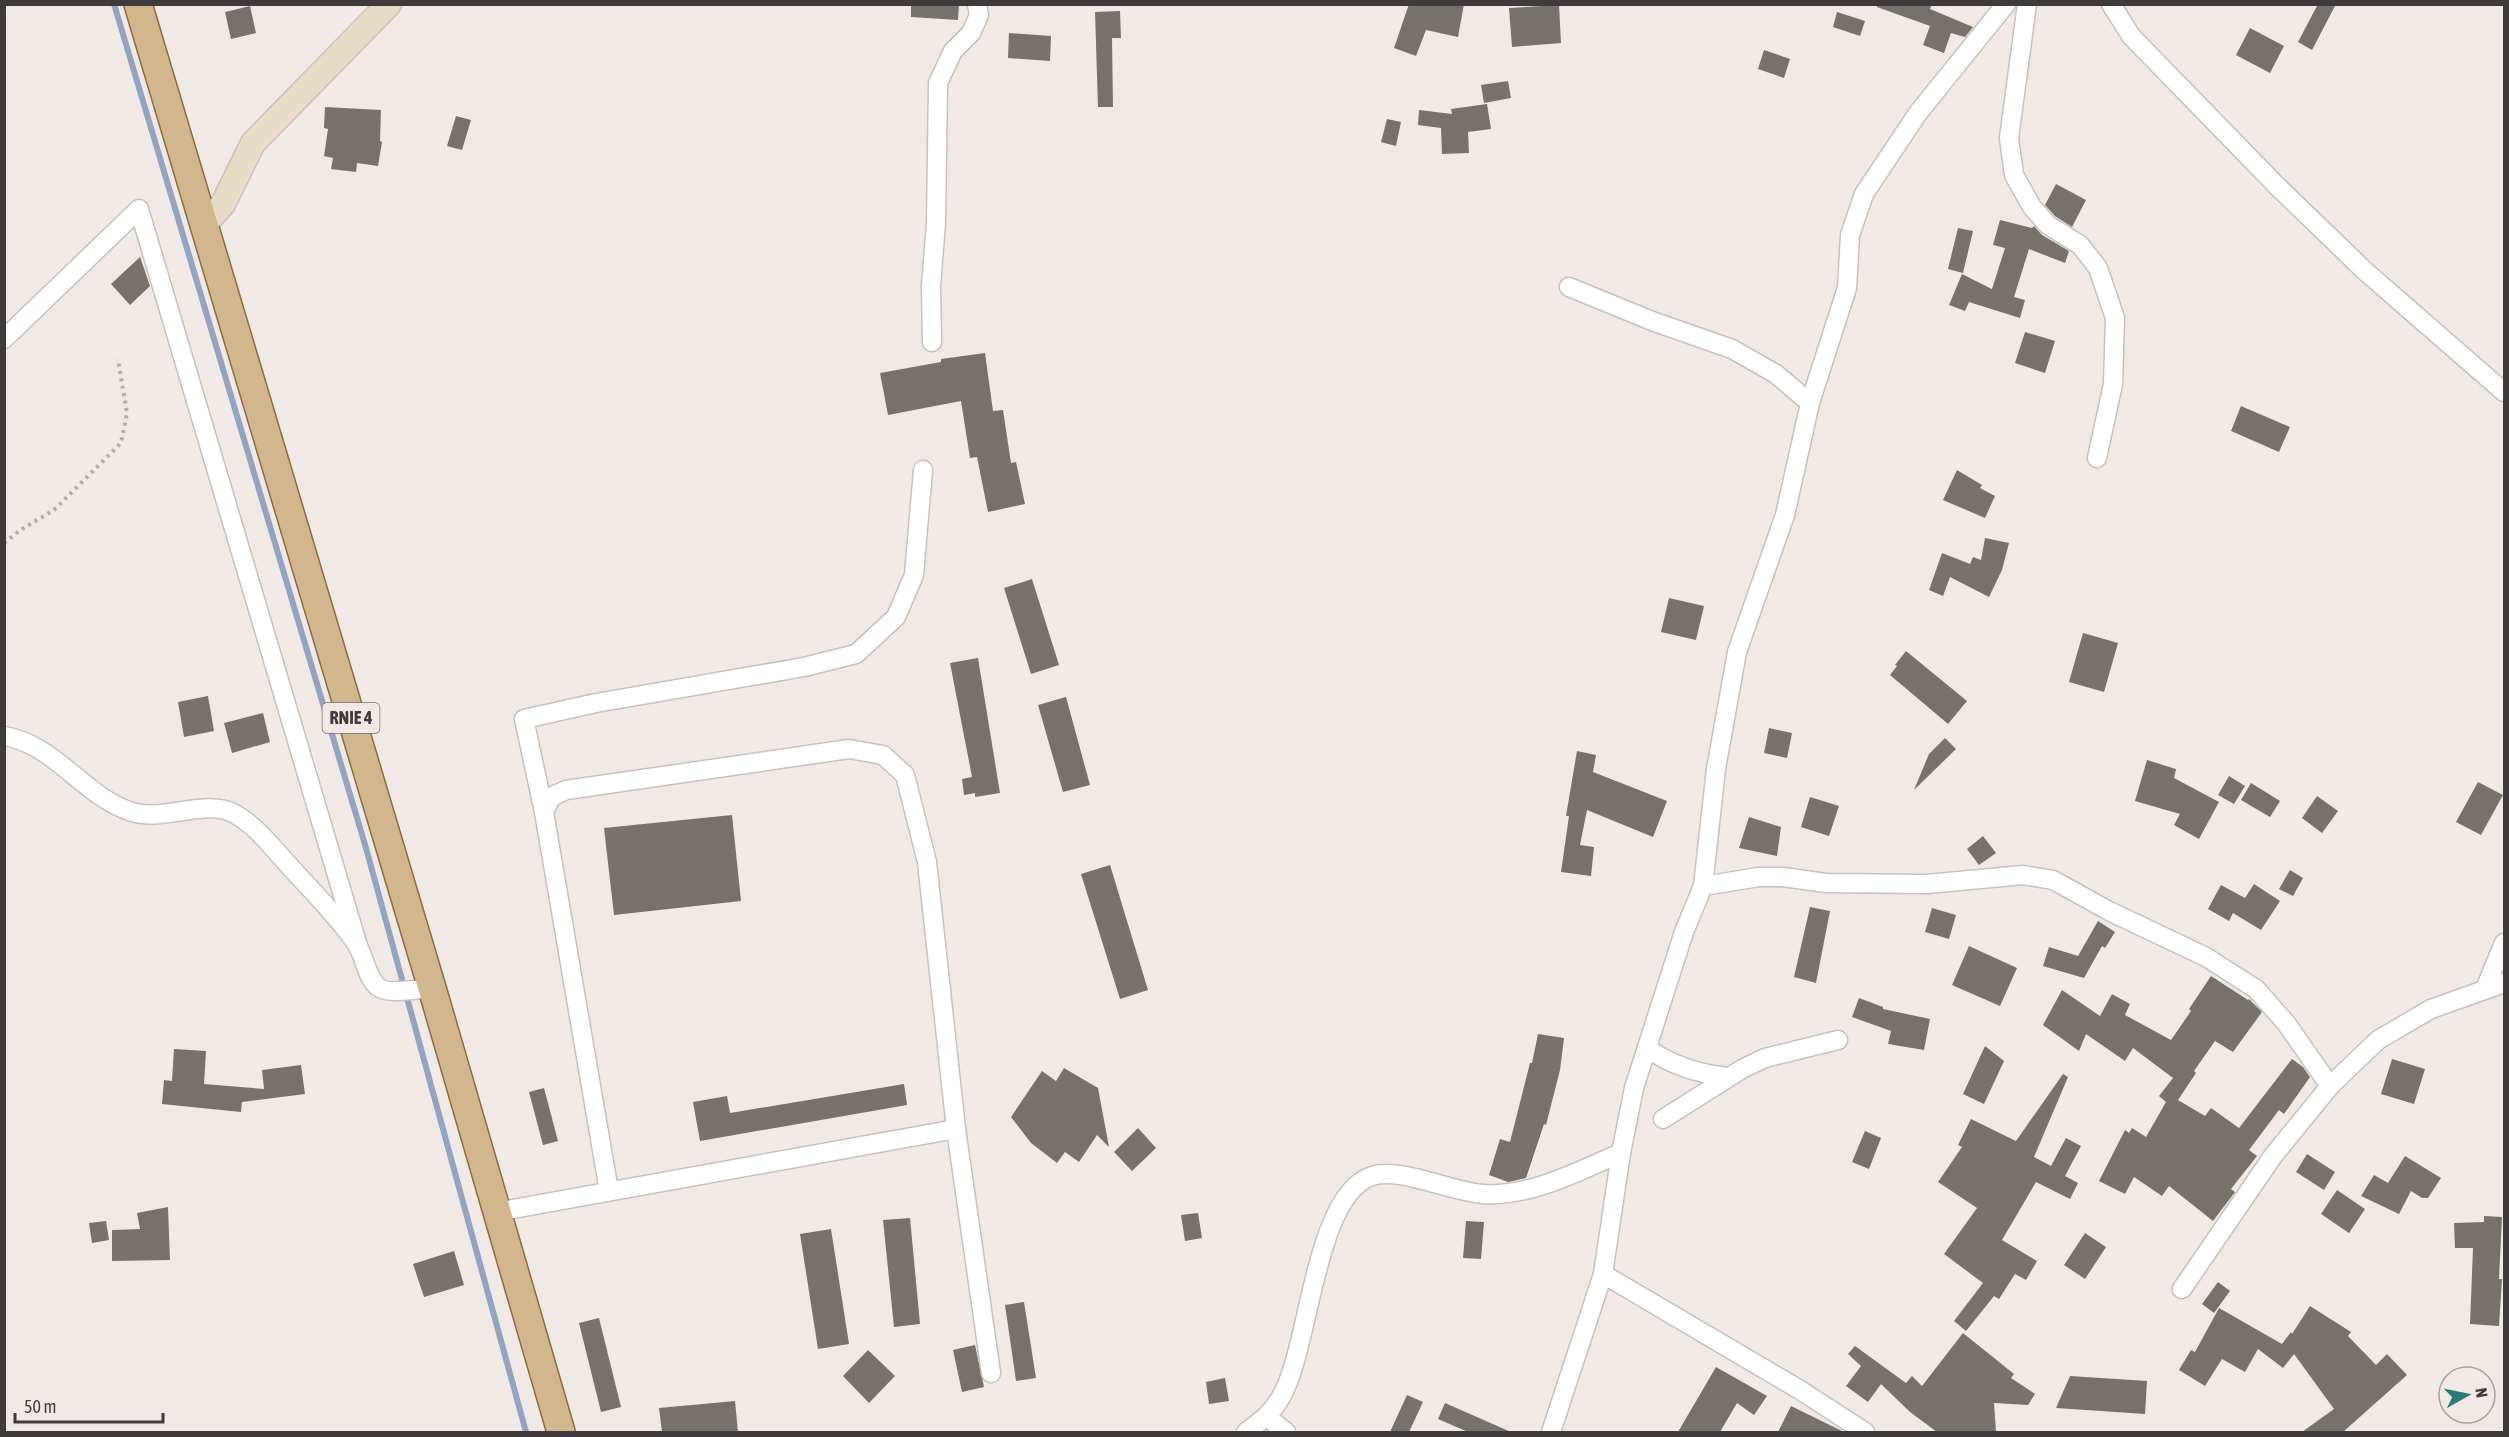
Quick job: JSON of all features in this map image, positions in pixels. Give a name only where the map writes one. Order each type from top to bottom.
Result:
[{"type":"main road","name":"RNIE 4","points":[[138,4],[432,988],[561,1432]]},
{"type":"street","points":[[204,225],[223,204],[253,143],[389,4]]},
{"type":"street","points":[[932,342],[931,286],[936,223],[938,83],[953,51],[971,33],[979,15],[977,4]]},
{"type":"street","points":[[1551,1432],[1603,1274],[1621,1153],[1634,1088],[1684,932],[1703,886],[1716,769],[1737,652],[1785,515],[1810,403],[1847,288],[1850,235],[1864,194],[1918,113],[2006,4]]},
{"type":"street","points":[[2027,4],[2009,138],[2014,175],[2032,207],[2048,225],[2079,244],[2098,268],[2115,318],[2113,384],[2097,458]]},
{"type":"street","points":[[2110,4],[2131,36],[2277,186],[2365,271],[2505,392]]},
{"type":"street","points":[[4,339],[139,209],[358,946],[373,981],[379,989],[388,991],[432,988]]},
{"type":"street","points":[[1569,287],[1652,321],[1732,349],[1776,374],[1810,403]]},
{"type":"street","points":[[609,1191],[544,812],[524,719],[596,703],[804,667],[856,654],[896,617],[914,575],[923,470]]},
{"type":"street","points":[[4,736],[36,747],[112,804],[134,813],[156,814],[214,809],[234,813],[262,837],[345,927],[358,946]]},
{"type":"street","points":[[544,812],[551,797],[566,790],[849,749],[883,755],[904,775],[927,862],[956,1129],[991,1373]]},
{"type":"street","points":[[1703,886],[1759,877],[1849,884],[1927,884],[2024,876],[2053,880],[2109,911],[2206,957],[2256,989],[2286,1023],[2330,1086]]},
{"type":"street","points":[[2485,989],[2505,943]]},
{"type":"street","points":[[2182,1289],[2273,1156],[2330,1086],[2378,1040],[2431,1009],[2505,983]]},
{"type":"street","points":[[1663,1119],[1729,1077],[1765,1058],[1838,1040]]},
{"type":"street","points":[[1647,1047],[1661,1059],[1681,1067],[1708,1075],[1729,1077]]},
{"type":"street","points":[[496,1212],[956,1129]]},
{"type":"street","points":[[1246,1432],[1267,1417],[1282,1396],[1298,1349],[1332,1220],[1352,1189],[1371,1176],[1391,1174],[1482,1194],[1517,1192],[1556,1181],[1621,1153]]},
{"type":"street","points":[[1603,1274],[1800,1390],[1865,1432]]},
{"type":"street","points":[[1267,1417],[1286,1432]]},
{"type":"path","points":[[4,543],[54,510],[121,443],[127,413],[118,359]]},
{"type":"building","points":[[911,4],[959,4],[958,20],[911,17]]},
{"type":"building","points":[[1409,4],[1464,4],[1458,37],[1426,30],[1416,56],[1394,48]]},
{"type":"building","points":[[1877,4],[1932,4],[1930,9],[1973,27],[1965,37],[1951,33],[1944,53],[1923,45],[1930,26],[1877,7]]},
{"type":"building","points":[[2318,4],[2336,4],[2312,50],[2298,42]]},
{"type":"building","points":[[1559,5],[1561,43],[1512,47],[1509,8]]},
{"type":"building","points":[[250,6],[256,33],[231,39],[225,12]]},
{"type":"building","points":[[1120,11],[1121,38],[1112,38],[1113,107],[1098,107],[1095,12]]},
{"type":"building","points":[[1837,12],[1865,21],[1860,36],[1833,27]]},
{"type":"building","points":[[2250,28],[2284,46],[2270,73],[2236,55]]},
{"type":"building","points":[[1009,33],[1051,36],[1050,61],[1008,58]]},
{"type":"building","points":[[1764,50],[1790,59],[1784,78],[1758,69]]},
{"type":"building","points":[[1508,81],[1511,98],[1484,103],[1481,85]]},
{"type":"building","points":[[1487,104],[1491,129],[1468,132],[1469,153],[1442,154],[1441,128],[1418,125],[1419,110],[1452,114],[1451,109]]},
{"type":"building","points":[[325,107],[381,110],[380,141],[382,142],[378,166],[357,163],[356,172],[331,169],[333,158],[324,156],[328,129],[324,128]]},
{"type":"building","points":[[456,116],[471,120],[462,150],[447,146]]},
{"type":"building","points":[[1387,119],[1401,122],[1396,146],[1381,142]]},
{"type":"building","points":[[2056,184],[2086,200],[2072,227],[2055,216],[2045,205]]},
{"type":"building","points":[[2000,220],[2032,228],[2034,226],[2042,235],[2069,251],[2065,263],[2029,249],[2014,297],[2025,300],[2020,318],[1969,302],[1965,311],[1949,305],[1962,274],[1992,289],[2005,248],[1993,245]]},
{"type":"building","points":[[1958,228],[1973,231],[1963,273],[1948,269]]},
{"type":"building","points":[[140,257],[150,286],[130,305],[111,284]]},
{"type":"building","points":[[2025,332],[2055,341],[2045,373],[2015,363]]},
{"type":"building","points":[[985,353],[993,411],[1003,410],[1011,463],[1016,462],[1025,504],[988,512],[977,457],[970,458],[961,401],[888,415],[880,373],[941,362],[941,359]]},
{"type":"building","points":[[2241,406],[2290,427],[2279,452],[2231,431]]},
{"type":"building","points":[[1957,470],[1982,485],[1980,488],[1995,496],[1985,518],[1943,500]]},
{"type":"building","points":[[1985,538],[2009,543],[2002,570],[1989,597],[1950,577],[1943,596],[1929,590],[1942,553],[1970,564],[1973,557],[1981,560]]},
{"type":"building","points":[[1032,579],[1059,665],[1031,674],[1004,588]]},
{"type":"building","points":[[1669,598],[1704,606],[1696,640],[1661,632]]},
{"type":"building","points":[[2083,633],[2118,643],[2104,692],[2069,682]]},
{"type":"building","points":[[1906,651],[1967,701],[1948,724],[1890,675]]},
{"type":"building","points":[[978,658],[1000,793],[975,797],[975,793],[964,795],[962,779],[972,777],[950,663]]},
{"type":"building","points":[[208,696],[214,731],[184,737],[178,702]]},
{"type":"building","points":[[1066,697],[1090,785],[1063,792],[1038,705]]},
{"type":"building","points":[[263,713],[270,742],[232,753],[224,723]]},
{"type":"building","points":[[1769,728],[1792,733],[1787,758],[1764,753]]},
{"type":"building","points":[[1945,738],[1956,749],[1914,790],[1929,754]]},
{"type":"building","points":[[1577,751],[1596,755],[1593,772],[1667,801],[1653,837],[1587,810],[1580,845],[1594,847],[1591,876],[1561,872],[1569,816],[1566,816]]},
{"type":"building","points":[[2147,760],[2176,769],[2174,778],[2219,802],[2199,839],[2174,825],[2180,814],[2135,801]]},
{"type":"building","points":[[2229,776],[2245,786],[2234,804],[2218,795]]},
{"type":"building","points":[[2478,782],[2503,795],[2481,835],[2456,822]]},
{"type":"building","points":[[2251,783],[2280,801],[2270,817],[2241,800]]},
{"type":"building","points":[[2317,796],[2338,811],[2322,833],[2302,818]]},
{"type":"building","points":[[1810,797],[1839,806],[1829,836],[1801,827]]},
{"type":"building","points":[[732,815],[741,901],[614,915],[604,828]]},
{"type":"building","points":[[1749,817],[1781,827],[1777,856],[1739,848]]},
{"type":"building","points":[[1983,836],[1996,853],[1979,865],[1967,849]]},
{"type":"building","points":[[1110,865],[1148,990],[1120,999],[1081,874]]},
{"type":"building","points":[[2290,870],[2303,878],[2293,896],[2279,889]]},
{"type":"building","points":[[2254,884],[2280,901],[2261,930],[2233,913],[2229,921],[2208,909],[2221,885],[2245,898]]},
{"type":"building","points":[[1810,907],[1830,911],[1816,983],[1794,977]]},
{"type":"building","points":[[1932,908],[1956,915],[1949,939],[1925,932]]},
{"type":"building","points":[[2098,921],[2115,932],[2105,948],[2102,946],[2084,978],[2043,966],[2049,947],[2078,956]]},
{"type":"building","points":[[1969,946],[2017,968],[2000,1006],[1952,985]]},
{"type":"building","points":[[2211,976],[2249,999],[2262,1012],[2233,1052],[2215,1041],[2194,1071],[2196,1073],[2178,1100],[2205,1116],[2211,1108],[2239,1128],[2292,1059],[2303,1067],[2310,1077],[2284,1114],[2279,1110],[2249,1150],[2257,1156],[2231,1189],[2235,1192],[2213,1221],[2169,1186],[2162,1196],[2134,1177],[2125,1194],[2099,1181],[2125,1130],[2129,1133],[2132,1128],[2146,1137],[2166,1102],[2159,1096],[2173,1078],[2133,1048],[2125,1061],[2086,1034],[2079,1051],[2043,1025],[2062,990],[2100,1016],[2112,994],[2130,1004],[2125,1015],[2171,1040]]},
{"type":"building","points":[[1859,998],[1883,1007],[1883,1009],[1930,1019],[1924,1050],[1888,1044],[1891,1031],[1852,1017]]},
{"type":"building","points":[[1538,1034],[1564,1038],[1560,1070],[1546,1125],[1544,1124],[1526,1178],[1508,1182],[1489,1175],[1500,1139],[1510,1142]]},
{"type":"building","points":[[1985,1046],[2004,1061],[1984,1104],[1963,1094]]},
{"type":"building","points":[[174,1049],[206,1051],[204,1084],[264,1089],[262,1070],[301,1065],[305,1094],[242,1102],[241,1112],[162,1104],[164,1080],[172,1081]]},
{"type":"building","points":[[2392,1059],[2425,1069],[2414,1104],[2381,1094]]},
{"type":"building","points":[[1064,1068],[1098,1088],[1109,1147],[1097,1135],[1079,1162],[1065,1152],[1057,1163],[1031,1143],[1011,1117],[1042,1071],[1056,1081]]},
{"type":"building","points":[[2063,1074],[2068,1077],[2034,1157],[2051,1166],[2066,1138],[2081,1146],[2065,1176],[2078,1183],[2070,1199],[2036,1182],[2002,1240],[2037,1261],[2026,1280],[2015,1274],[1999,1299],[1994,1296],[1966,1331],[1954,1321],[1983,1283],[1944,1254],[1977,1208],[1938,1182],[1962,1147],[1958,1145],[1971,1119],[2016,1141]]},
{"type":"building","points":[[904,1084],[907,1105],[700,1141],[693,1102],[727,1096],[730,1113]]},
{"type":"building","points":[[544,1088],[558,1141],[543,1145],[529,1092]]},
{"type":"building","points":[[1138,1128],[1156,1148],[1132,1171],[1114,1152]]},
{"type":"building","points":[[1865,1131],[1881,1138],[1869,1169],[1852,1162]]},
{"type":"building","points":[[2307,1154],[2335,1172],[2324,1190],[2296,1172]]},
{"type":"building","points":[[2405,1156],[2441,1178],[2428,1198],[2422,1198],[2411,1191],[2399,1214],[2361,1196],[2374,1175],[2388,1183]]},
{"type":"building","points":[[2337,1190],[2365,1209],[2349,1233],[2321,1214]]},
{"type":"building","points":[[168,1207],[170,1260],[112,1261],[112,1230],[140,1229],[137,1213]]},
{"type":"building","points":[[1198,1213],[1202,1238],[1185,1241],[1181,1215]]},
{"type":"building","points":[[2484,1216],[2502,1217],[2499,1326],[2470,1324],[2473,1248],[2455,1248],[2454,1223],[2484,1222]]},
{"type":"building","points":[[910,1218],[920,1324],[894,1327],[883,1220]]},
{"type":"building","points":[[106,1221],[109,1240],[92,1243],[89,1223]]},
{"type":"building","points":[[1466,1221],[1484,1222],[1481,1259],[1463,1258]]},
{"type":"building","points":[[831,1229],[849,1344],[818,1349],[800,1234]]},
{"type":"building","points":[[2085,1233],[2106,1247],[2085,1279],[2064,1265]]},
{"type":"building","points":[[454,1251],[464,1285],[424,1297],[413,1264]]},
{"type":"building","points":[[2218,1282],[2230,1291],[2214,1313],[2202,1304]]},
{"type":"building","points":[[1024,1302],[1036,1378],[1016,1381],[1005,1305]]},
{"type":"building","points":[[2310,1306],[2351,1332],[2348,1336],[2376,1365],[2387,1354],[2407,1375],[2343,1432],[2302,1432],[2334,1409],[2294,1354],[2283,1368],[2258,1349],[2245,1372],[2222,1359],[2205,1386],[2179,1370],[2191,1350],[2195,1352],[2219,1308],[2282,1344],[2291,1332],[2292,1334]]},
{"type":"building","points":[[599,1318],[621,1407],[601,1412],[579,1323]]},
{"type":"building","points":[[1963,1333],[2014,1374],[2011,1378],[2035,1394],[2028,1405],[1994,1403],[1996,1432],[1937,1432],[1910,1412],[1881,1384],[1868,1402],[1846,1386],[1861,1366],[1848,1354],[1855,1346],[1906,1383],[1912,1376],[1922,1386]]},
{"type":"building","points":[[975,1345],[984,1387],[962,1392],[953,1350]]},
{"type":"building","points":[[868,1350],[895,1376],[869,1403],[843,1376]]},
{"type":"building","points":[[1716,1367],[1767,1396],[1754,1415],[1737,1403],[1720,1432],[1678,1432]]},
{"type":"building","points":[[2070,1376],[2147,1381],[2145,1414],[2056,1408]]},
{"type":"building","points":[[1225,1378],[1229,1401],[1209,1404],[1206,1382]]},
{"type":"building","points":[[1407,1395],[1423,1402],[1409,1432],[1390,1432]]},
{"type":"building","points":[[735,1401],[738,1432],[662,1432],[659,1408]]},
{"type":"building","points":[[1445,1403],[1511,1432],[1468,1432],[1438,1419]]},
{"type":"building","points":[[1791,1406],[1844,1432],[1778,1432]]},
{"type":"waterway","points":[[114,4],[366,848],[526,1432]]}]
